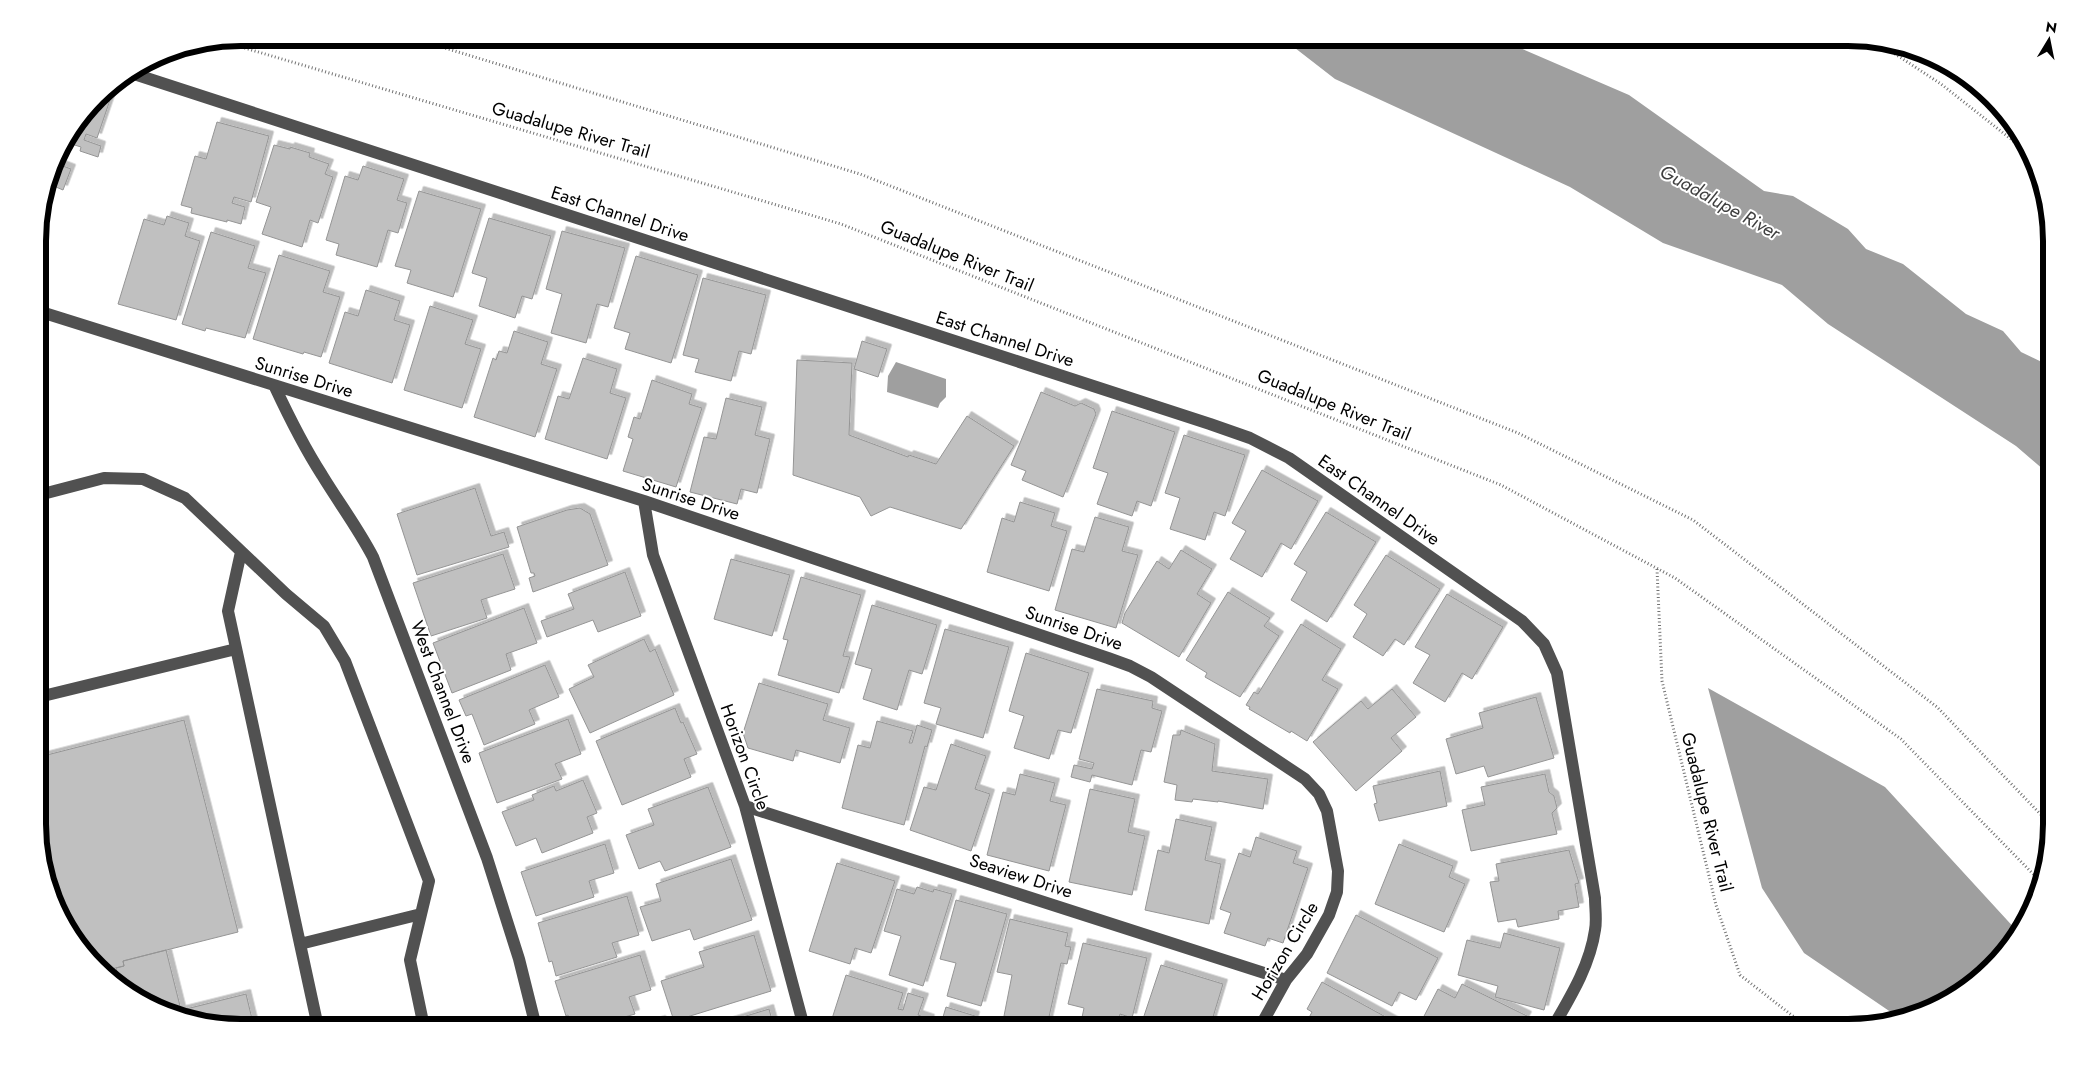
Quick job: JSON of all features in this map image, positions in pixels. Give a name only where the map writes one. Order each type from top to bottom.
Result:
[{"type":"street","name":"East Channel Drive","points":[[138,75],[1201,421],[1250,438],[1289,458],[1522,621],[1544,644],[1557,674],[1595,898],[1596,928],[1589,958],[1557,1019]]},
{"type":"street","name":"Sunrise Drive","points":[[46,314],[275,387],[644,501],[1130,666],[1305,779]]},
{"type":"street","name":"West Channel Drive","points":[[275,387],[298,434],[321,474],[357,526],[373,557],[487,858],[519,959],[534,1019]]},
{"type":"street","points":[[46,492],[104,478],[143,479],[185,498],[241,552],[324,626],[345,661],[429,881],[410,960],[422,1019]]},
{"type":"street","name":"Horizon Circle","points":[[644,501],[653,555],[746,806],[802,1019]]},
{"type":"street","points":[[241,552],[228,611],[316,1019]]},
{"type":"street","points":[[46,695],[236,649]]},
{"type":"street","name":"Horizon Circle","points":[[1264,1019],[1286,980],[1307,954],[1329,915],[1337,892],[1338,871],[1327,811],[1319,794],[1305,779]]},
{"type":"street","name":"Seaview Drive","points":[[746,806],[1286,980]]},
{"type":"street","points":[[300,944],[421,914]]},
{"type":"path","name":"Guadalupe River Trail","points":[[236,46],[841,224],[1501,485],[1675,578],[1901,739],[2035,877]]},
{"type":"path","points":[[438,46],[860,174],[1518,433],[1693,520],[1937,707],[2043,817]]},
{"type":"path","points":[[1891,51],[1941,84],[2016,142]]},
{"type":"path","name":"Guadalupe River Trail","points":[[1657,568],[1662,681],[1716,905],[1740,975],[1797,1019]]},
{"type":"water","name":"Guadalupe River","points":[[1289,46],[1516,46],[1629,95],[1764,191],[1793,196],[1848,229],[1866,249],[1903,264],[1966,314],[2003,331],[2021,352],[2043,363],[2043,469],[2016,446],[1828,324],[1782,285],[1663,243],[1570,187],[1335,79],[1295,48]]},
{"type":"water","points":[[896,362],[946,379],[946,397],[938,408],[887,392],[888,376]]},
{"type":"water","points":[[1708,688],[1885,787],[2013,927],[2003,943],[1967,979],[1934,999],[1893,1013],[1804,953],[1762,888]]},
{"type":"building","points":[[111,97],[97,138],[86,134],[84,140],[101,146],[98,157],[80,151],[81,147],[72,144],[86,122]]},
{"type":"building","points":[[217,122],[269,136],[251,202],[234,197],[232,203],[245,207],[241,224],[191,213],[192,208],[181,205],[195,156],[206,159]]},
{"type":"building","points":[[274,145],[290,149],[290,147],[310,153],[309,157],[329,164],[325,174],[333,177],[318,223],[310,220],[302,247],[262,234],[271,207],[256,202]]},
{"type":"building","points":[[61,165],[71,169],[63,190],[54,186]]},
{"type":"building","points":[[363,166],[404,179],[397,200],[407,203],[398,233],[388,230],[377,267],[336,255],[339,244],[326,240],[345,176],[358,180]]},
{"type":"building","points":[[419,191],[481,209],[453,297],[407,283],[411,270],[395,266]]},
{"type":"building","points":[[167,216],[189,223],[185,236],[200,241],[176,320],[118,304],[144,219],[164,225]]},
{"type":"building","points":[[489,218],[551,236],[532,299],[522,296],[515,318],[479,306],[487,278],[472,273]]},
{"type":"building","points":[[562,231],[625,248],[608,307],[597,304],[586,343],[551,333],[562,294],[546,289]]},
{"type":"building","points":[[211,232],[255,246],[248,268],[266,273],[245,338],[206,328],[205,331],[182,324]]},
{"type":"building","points":[[279,255],[330,271],[323,292],[340,297],[321,357],[304,352],[303,354],[253,339]]},
{"type":"building","points":[[636,256],[698,275],[671,363],[625,349],[630,333],[614,328]]},
{"type":"building","points":[[703,278],[766,295],[751,354],[739,351],[731,381],[695,372],[699,359],[683,355]]},
{"type":"building","points":[[366,290],[400,301],[394,320],[410,325],[392,383],[329,363],[345,312],[358,316]]},
{"type":"building","points":[[430,306],[473,320],[465,344],[481,349],[462,408],[404,390]]},
{"type":"building","points":[[514,331],[548,342],[541,364],[557,369],[535,437],[474,417],[493,358],[496,360],[499,351],[507,353]]},
{"type":"building","points":[[862,341],[887,349],[878,377],[854,369]]},
{"type":"building","points":[[583,358],[617,369],[610,393],[626,398],[607,459],[545,439],[558,396],[569,399]]},
{"type":"building","points":[[797,360],[852,363],[849,435],[908,457],[909,455],[936,464],[967,416],[1014,446],[961,529],[890,507],[871,516],[860,497],[793,475]]},
{"type":"building","points":[[652,380],[692,394],[689,404],[702,408],[676,487],[623,471],[633,439],[628,437],[634,417],[640,419]]},
{"type":"building","points":[[1041,392],[1075,406],[1081,403],[1094,409],[1096,414],[1063,497],[1022,480],[1026,471],[1011,465]]},
{"type":"building","points":[[726,398],[762,407],[755,435],[770,439],[757,493],[741,489],[737,504],[690,492],[704,437],[716,439]]},
{"type":"building","points":[[1112,411],[1175,432],[1151,506],[1137,501],[1132,516],[1097,504],[1108,473],[1093,468]]},
{"type":"building","points":[[1184,435],[1245,455],[1225,516],[1214,512],[1205,540],[1170,529],[1180,498],[1165,493]]},
{"type":"building","points":[[1262,470],[1318,501],[1291,549],[1281,543],[1262,577],[1230,559],[1246,531],[1232,523]]},
{"type":"building","points":[[475,488],[491,536],[504,532],[509,547],[417,575],[397,514]]},
{"type":"building","points":[[1020,502],[1055,513],[1051,526],[1067,531],[1049,591],[987,572],[1002,518],[1014,522]]},
{"type":"building","points":[[580,508],[590,514],[608,565],[533,592],[529,578],[535,576],[534,573],[531,573],[517,527],[567,510]]},
{"type":"building","points":[[1326,512],[1376,542],[1327,622],[1291,600],[1307,572],[1294,564]]},
{"type":"building","points":[[1095,517],[1129,527],[1122,551],[1138,555],[1116,628],[1055,610],[1072,549],[1084,552]]},
{"type":"building","points":[[1181,550],[1212,569],[1197,594],[1211,603],[1179,657],[1122,623],[1125,613],[1157,561],[1169,569]]},
{"type":"building","points":[[503,554],[515,589],[481,600],[487,618],[431,636],[413,583]]},
{"type":"building","points":[[1386,555],[1440,589],[1404,645],[1395,639],[1383,656],[1353,637],[1367,614],[1354,605]]},
{"type":"building","points":[[731,559],[790,575],[772,636],[714,619]]},
{"type":"building","points":[[625,572],[641,616],[598,632],[593,620],[547,637],[541,621],[574,609],[568,594]]},
{"type":"building","points":[[801,577],[861,595],[843,656],[850,657],[839,693],[778,675],[788,640],[783,639]]},
{"type":"building","points":[[1228,592],[1270,618],[1264,626],[1279,636],[1240,697],[1205,677],[1207,673],[1186,660]]},
{"type":"building","points":[[1447,594],[1503,627],[1472,679],[1462,673],[1445,702],[1413,683],[1430,655],[1415,647]]},
{"type":"building","points":[[872,605],[937,625],[922,674],[909,670],[897,710],[863,699],[872,669],[855,664]]},
{"type":"building","points":[[524,608],[537,643],[506,654],[511,670],[452,693],[433,643]]},
{"type":"building","points":[[1301,624],[1341,649],[1322,680],[1338,689],[1307,741],[1249,709],[1250,707],[1246,705],[1254,692],[1258,694]]},
{"type":"building","points":[[945,629],[1009,647],[983,738],[936,724],[941,708],[924,703]]},
{"type":"building","points":[[644,639],[650,652],[655,649],[674,695],[590,733],[569,689],[594,677],[588,665]]},
{"type":"building","points":[[1026,653],[1089,673],[1071,733],[1058,730],[1049,759],[1014,748],[1024,716],[1009,711]]},
{"type":"building","points":[[545,665],[559,697],[529,710],[535,724],[484,745],[472,714],[466,716],[459,700]]},
{"type":"building","points":[[759,683],[828,704],[823,720],[850,728],[840,763],[796,750],[793,761],[748,748],[743,733]]},
{"type":"building","points":[[1097,689],[1153,701],[1152,708],[1162,711],[1151,752],[1141,750],[1132,785],[1092,775],[1090,782],[1071,777],[1074,765],[1092,769],[1094,763],[1079,759]]},
{"type":"building","points":[[1392,689],[1416,717],[1391,738],[1402,751],[1356,791],[1313,742],[1361,701],[1368,709]]},
{"type":"building","points":[[1536,697],[1554,758],[1488,777],[1484,766],[1456,774],[1446,739],[1483,728],[1479,713]]},
{"type":"building","points":[[675,708],[697,754],[684,759],[691,777],[622,805],[596,741]]},
{"type":"building","points":[[568,719],[581,754],[555,764],[562,779],[497,803],[479,753]]},
{"type":"building","points":[[184,720],[238,932],[123,961],[124,966],[112,969],[103,962],[86,943],[72,921],[61,899],[53,875],[48,850],[46,824],[46,755]]},
{"type":"building","points":[[877,721],[913,731],[909,743],[912,743],[917,725],[932,730],[927,747],[925,746],[904,825],[842,808],[858,745],[870,748]]},
{"type":"building","points":[[1181,730],[1215,744],[1212,771],[1268,779],[1263,809],[1218,801],[1193,799],[1192,802],[1175,800],[1177,785],[1164,782],[1173,735],[1180,735]]},
{"type":"building","points":[[951,744],[986,756],[975,789],[990,794],[971,851],[910,830],[924,787],[936,790]]},
{"type":"building","points":[[1440,771],[1447,806],[1379,821],[1374,804],[1377,803],[1373,786]]},
{"type":"building","points":[[1020,774],[1055,783],[1050,801],[1066,805],[1049,871],[987,855],[1003,792],[1015,795]]},
{"type":"building","points":[[1545,774],[1549,792],[1554,796],[1557,808],[1552,813],[1557,834],[1471,851],[1462,810],[1485,805],[1481,787]]},
{"type":"building","points":[[583,780],[597,813],[587,817],[593,833],[542,853],[536,838],[516,846],[502,812],[534,800],[532,795],[554,786],[556,791]]},
{"type":"building","points":[[708,787],[731,847],[665,871],[660,861],[639,869],[626,835],[654,825],[648,809]]},
{"type":"building","points":[[1090,789],[1135,799],[1128,832],[1145,836],[1132,895],[1069,882]]},
{"type":"building","points":[[1176,819],[1212,827],[1205,860],[1221,864],[1209,924],[1145,910],[1158,850],[1169,853]]},
{"type":"building","points":[[1256,837],[1297,851],[1293,863],[1308,868],[1283,943],[1268,938],[1265,946],[1224,933],[1231,913],[1220,909],[1239,853],[1250,857]]},
{"type":"building","points":[[605,844],[614,873],[589,881],[594,897],[536,916],[521,872]]},
{"type":"building","points":[[1399,844],[1453,866],[1449,877],[1465,884],[1444,932],[1375,904]]},
{"type":"building","points":[[1569,850],[1579,883],[1575,884],[1579,907],[1558,911],[1559,919],[1518,927],[1516,919],[1498,922],[1490,882],[1499,881],[1496,864]]},
{"type":"building","points":[[731,859],[752,920],[694,940],[690,929],[652,941],[640,907],[661,901],[656,884]]},
{"type":"building","points":[[837,863],[895,881],[871,953],[855,948],[850,964],[809,951]]},
{"type":"building","points":[[917,887],[933,892],[934,889],[952,894],[923,986],[889,975],[901,936],[884,931],[897,889],[914,894]]},
{"type":"building","points":[[627,896],[639,935],[612,943],[617,957],[556,976],[552,961],[549,962],[538,923]]},
{"type":"building","points":[[956,900],[1007,914],[981,1006],[947,996],[956,963],[940,959]]},
{"type":"building","points":[[1356,915],[1438,958],[1416,1000],[1399,992],[1392,1006],[1327,973]]},
{"type":"building","points":[[1010,919],[1068,933],[1065,946],[1071,947],[1067,964],[1061,963],[1049,1019],[1017,1019],[1004,1016],[1012,975],[997,972]]},
{"type":"building","points":[[1504,933],[1560,948],[1544,1010],[1495,997],[1498,986],[1458,975],[1467,940],[1500,948]]},
{"type":"building","points":[[754,935],[771,991],[680,1019],[673,1019],[661,981],[704,967],[699,952]]},
{"type":"building","points":[[1083,943],[1147,958],[1132,1018],[1120,1014],[1119,1019],[1082,1019],[1084,1008],[1068,1004]]},
{"type":"building","points":[[166,950],[181,1009],[143,993],[122,979],[118,975],[116,968],[124,966],[123,961]]},
{"type":"building","points":[[640,955],[651,990],[629,997],[635,1014],[618,1019],[569,1019],[568,1015],[566,1016],[555,981]]},
{"type":"building","points":[[1161,965],[1223,984],[1212,1019],[1143,1019]]},
{"type":"building","points":[[846,975],[903,993],[898,1009],[903,1010],[908,993],[924,998],[918,1015],[930,1019],[832,1019]]},
{"type":"building","points":[[1322,982],[1389,1019],[1308,1019],[1312,1012],[1307,1009]]},
{"type":"building","points":[[1462,984],[1527,1016],[1525,1019],[1423,1019],[1438,989],[1455,998]]},
{"type":"building","points":[[246,994],[252,1019],[215,1017],[183,1010]]},
{"type":"building","points":[[946,1007],[975,1016],[974,1019],[942,1019]]},
{"type":"building","points":[[769,1009],[772,1019],[736,1019]]}]
